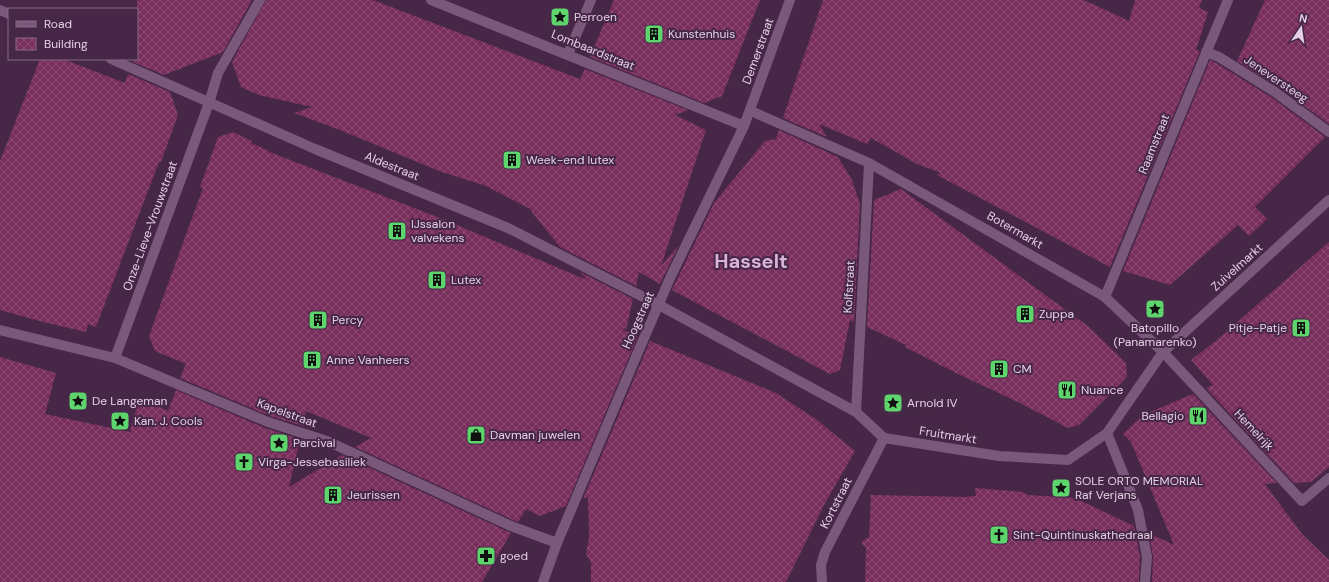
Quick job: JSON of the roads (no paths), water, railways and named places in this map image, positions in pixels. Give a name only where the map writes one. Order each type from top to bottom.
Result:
[{"type":"street","name":"Onze-Lieve-Vrouwstraat","points":[[115,358],[209,103],[218,73],[260,0]]},
{"type":"street","points":[[568,54],[591,0]]},
{"type":"street","name":"Demerstraat","points":[[750,110],[790,0]]},
{"type":"street","name":"Raamstraat","points":[[1105,297],[1228,0]]},
{"type":"street","name":"Lombaardstraat","points":[[434,1],[744,126]]},
{"type":"street","name":"Jeneversteeg","points":[[1206,52],[1219,57],[1275,92],[1329,132]]},
{"type":"street","name":"Aldestraat","points":[[113,60],[315,149],[508,228],[659,305]]},
{"type":"street","name":"Hoogstraat","points":[[543,582],[557,543],[659,305],[685,247],[744,126],[750,110]]},
{"type":"street","name":"Botermarkt","points":[[750,110],[869,163],[1105,297],[1163,352]]},
{"type":"street","name":"Kolfstraat","points":[[856,412],[869,163]]},
{"type":"street","name":"Zuivelmarkt","points":[[1163,352],[1329,200]]},
{"type":"street","points":[[659,305],[856,412],[884,438]]},
{"type":"street","name":"Kapelstraat","points":[[0,330],[115,358],[268,422],[327,441],[511,526],[557,543]]},
{"type":"street","points":[[1145,582],[1147,556],[1138,510],[1107,433],[1163,352]]},
{"type":"street","name":"Hemelrijk","points":[[1163,352],[1302,500],[1329,478]]},
{"type":"street","name":"Fruitmarkt","points":[[884,438],[1000,456],[1068,460],[1107,433]]},
{"type":"street","name":"Kortstraat","points":[[822,582],[821,565],[826,552],[884,438]]},
{"type":"place","name":"Perroen","points":[[560,17]]},
{"type":"place","name":"Kunstenhuis","points":[[654,34]]},
{"type":"place","name":"Week-end lutex","points":[[512,160]]},
{"type":"place","name":"IJssalon valvekens","points":[[397,231]]},
{"type":"place","name":"Lutex","points":[[437,280]]},
{"type":"place","name":"Batopillo (Panamarenko)","points":[[1155,309]]},
{"type":"place","name":"Zuppa","points":[[1025,314]]},
{"type":"place","name":"Percy","points":[[318,320]]},
{"type":"place","name":"Pitje-Patje","points":[[1301,328]]},
{"type":"place","name":"Anne Vanheers","points":[[312,360]]},
{"type":"place","name":"CM","points":[[999,369]]},
{"type":"place","name":"Nuance","points":[[1067,390]]},
{"type":"place","name":"De Langeman","points":[[78,401]]},
{"type":"place","name":"Arnold IV","points":[[893,403]]},
{"type":"place","name":"Bellagio","points":[[1198,416]]},
{"type":"place","name":"Kan. J. Cools","points":[[120,421]]},
{"type":"place","name":"Davman juwelen","points":[[476,435]]},
{"type":"place","name":"Parcival","points":[[279,443]]},
{"type":"place","name":"Virga-Jessebasiliek","points":[[244,462]]},
{"type":"place","name":"SOLE ORTO MEMORIAL Raf Verjans","points":[[1061,488]]},
{"type":"place","name":"Jeurissen","points":[[333,495]]},
{"type":"place","name":"Sint-Quintinuskathedraal","points":[[999,535]]},
{"type":"place","name":"goed","points":[[486,556]]},
{"type":"district","name":"Hasselt","points":[[751,261]]}]
